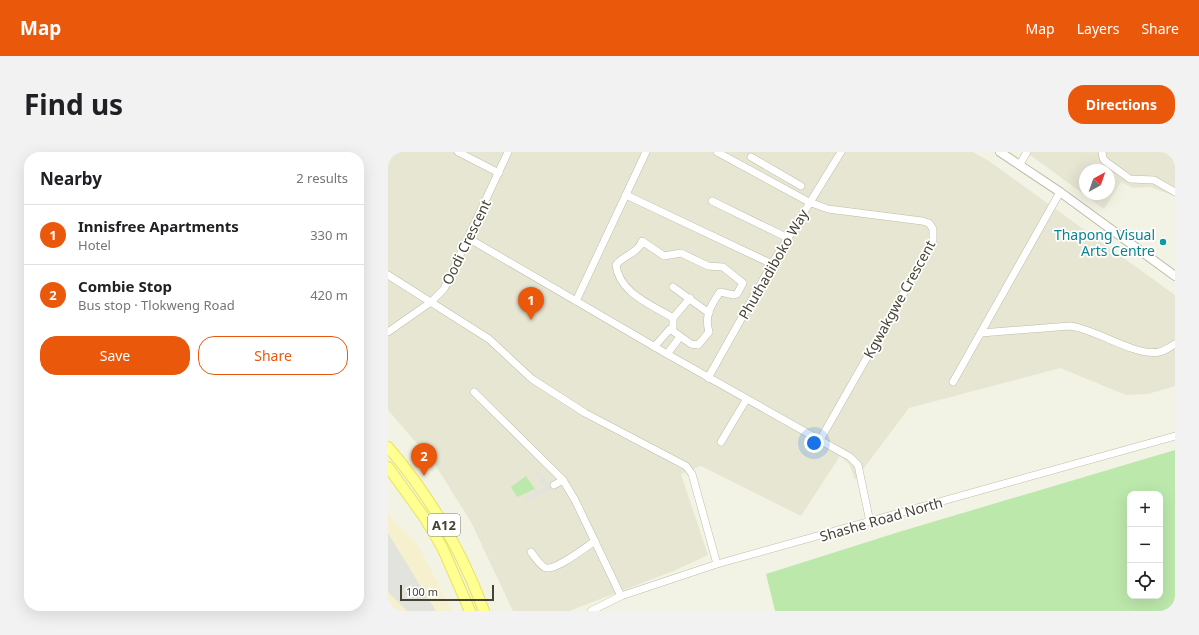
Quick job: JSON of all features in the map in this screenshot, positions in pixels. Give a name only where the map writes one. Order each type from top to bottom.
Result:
[{"type":"main road","name":"A12","points":[[388,447],[434,507],[452,538],[475,584],[484,611]]},
{"type":"main road","name":"A12","points":[[388,467],[424,517],[442,547],[470,611]]},
{"type":"street","points":[[458,152],[499,173]]},
{"type":"street","name":"Oodi Crescent","points":[[388,332],[431,302],[444,289],[508,152]]},
{"type":"street","points":[[576,301],[646,152]]},
{"type":"street","points":[[717,152],[809,202]]},
{"type":"street","name":"Phuthadiboko Way","points":[[708,378],[772,264],[841,152]]},
{"type":"street","points":[[1000,152],[1060,192],[1175,276]]},
{"type":"street","points":[[1020,164],[1027,152]]},
{"type":"street","points":[[1102,152],[1105,161],[1126,177],[1133,180],[1158,181],[1175,192]]},
{"type":"street","points":[[745,167],[750,154],[801,186]]},
{"type":"street","points":[[953,382],[1060,192]]},
{"type":"street","points":[[626,194],[772,264]]},
{"type":"street","points":[[712,201],[788,238]]},
{"type":"street","name":"Kgwakgwe Crescent","points":[[809,202],[835,211],[922,221],[929,224],[933,229],[934,236],[931,245],[820,440]]},
{"type":"street","points":[[468,238],[746,400],[850,457],[858,465],[870,522]]},
{"type":"street","points":[[670,329],[680,338],[691,344],[698,345],[709,332],[706,321],[710,307],[721,291],[730,295],[736,295],[742,285],[742,282],[723,267],[708,266],[681,253],[664,256],[642,241],[632,254],[623,258],[616,265],[617,274],[627,289],[673,318]]},
{"type":"street","points":[[388,275],[489,339],[532,379],[585,413],[686,466],[692,474],[717,564]]},
{"type":"street","points":[[672,287],[690,298],[709,313]]},
{"type":"street","points":[[654,347],[670,329],[673,328],[673,318],[690,298]]},
{"type":"street","points":[[981,333],[1070,326],[1081,327],[1138,350],[1151,353],[1164,350],[1175,344]]},
{"type":"street","points":[[667,354],[680,338]]},
{"type":"street","points":[[474,392],[563,480],[575,500],[621,596]]},
{"type":"street","points":[[721,442],[746,400]]},
{"type":"street","name":"Shashe Road North","points":[[591,611],[621,596],[717,564],[1175,436]]},
{"type":"street","points":[[554,486],[563,480]]},
{"type":"street","points":[[531,552],[542,566],[547,568],[555,567],[595,541]]},
{"type":"shaded area","points":[[388,152],[973,152],[989,161],[1175,295],[1175,386],[1148,394],[1126,395],[1060,368],[909,408],[855,480],[849,464],[840,456],[801,516],[701,466],[681,474],[708,555],[676,570],[569,611],[513,611],[471,522],[436,466],[388,410]]},
{"type":"shaded area","points":[[1026,152],[1175,152],[1175,196],[1150,187],[1133,188],[1121,182],[1115,192],[1115,164],[1079,164],[1079,191]]},
{"type":"shaded area","points":[[1092,200],[1110,200],[1104,209]]},
{"type":"shaded area","points":[[535,470],[552,485],[553,489],[526,501],[525,497],[545,488],[533,471]]},
{"type":"shaded area","points":[[388,512],[394,521],[418,545],[452,611],[388,611]]},
{"type":"shaded area","points":[[388,533],[436,611],[407,611],[388,592]]},
{"type":"green space","points":[[1175,450],[1175,611],[775,611],[766,574],[902,531]]},
{"type":"green space","points":[[526,476],[535,489],[517,497],[511,487]]},
{"type":"place","name":"Thapong Visual Arts Centre","points":[[1163,242]]},
{"type":"place","name":"Innisfree Apartments","points":[[531,320]]},
{"type":"place","name":"Combie Stop","points":[[424,476]]}]
